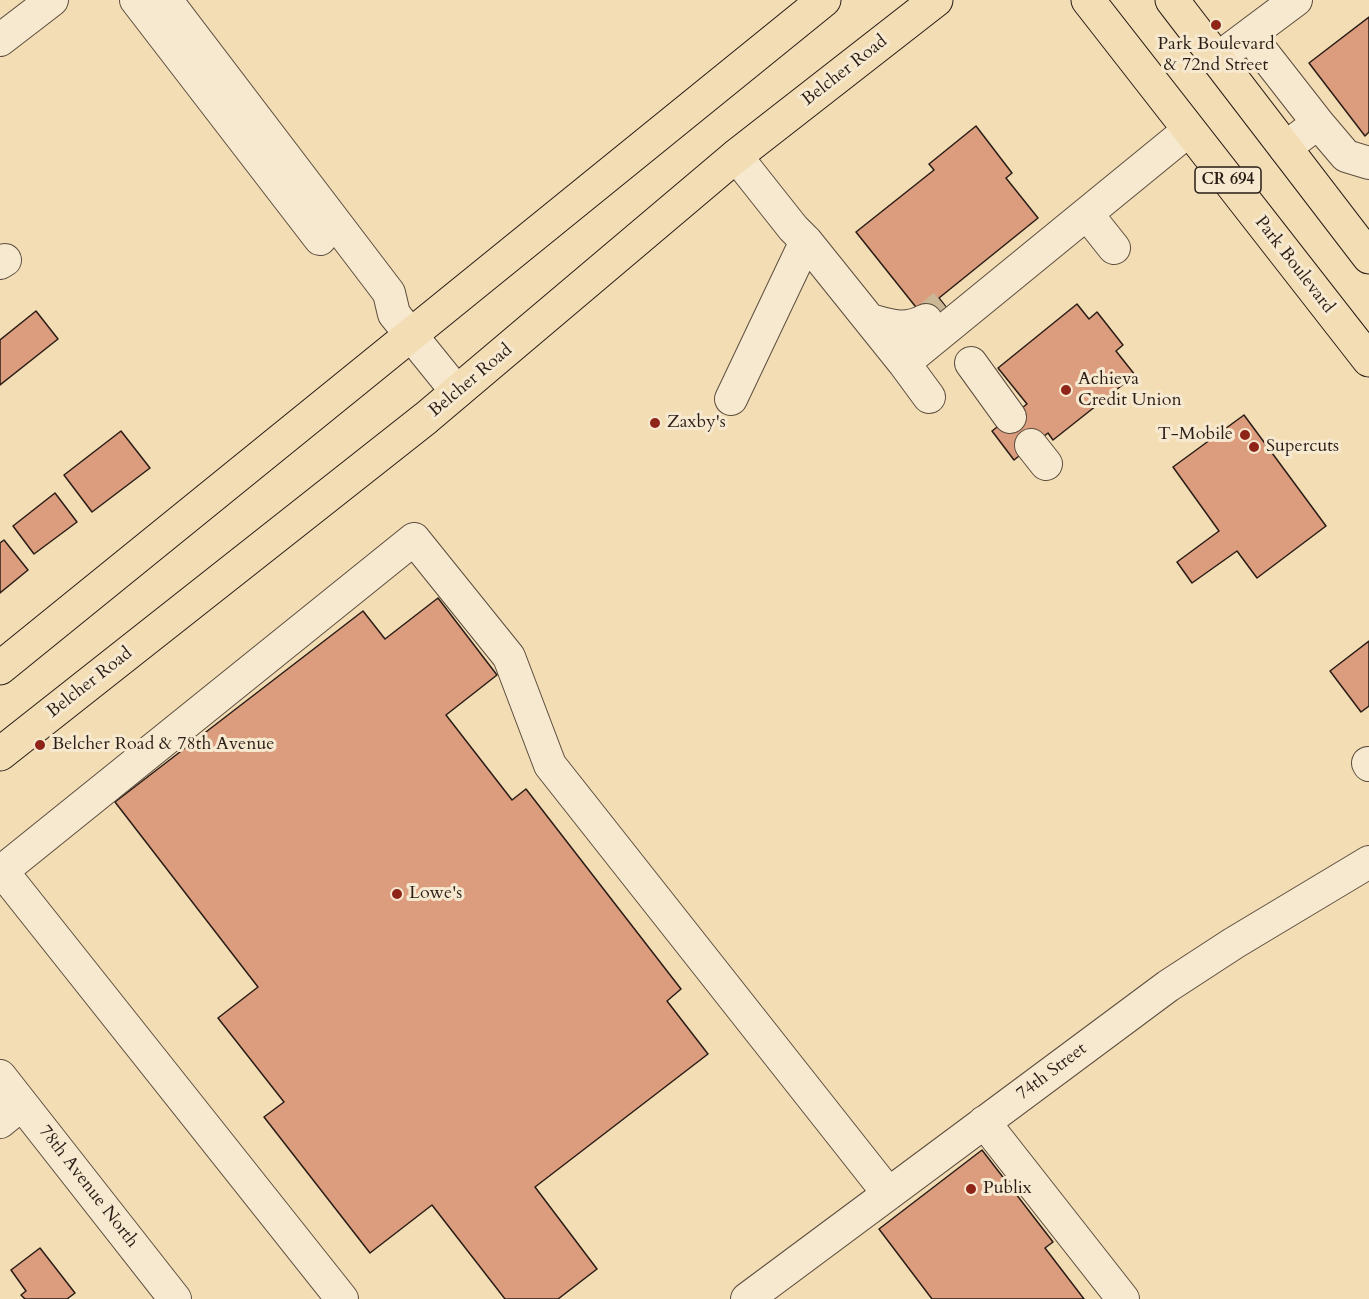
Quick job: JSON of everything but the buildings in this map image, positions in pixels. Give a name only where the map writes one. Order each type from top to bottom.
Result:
[{"type":"main road","points":[[0,668],[402,324],[824,0]]},
{"type":"main road","name":"Belcher Road","points":[[0,754],[458,392],[736,156],[936,0]]},
{"type":"main road","name":"Park Boulevard","points":[[1088,0],[1369,360]]},
{"type":"main road","points":[[1172,0],[1285,148],[1364,242]]},
{"type":"street","points":[[0,40],[52,0]]},
{"type":"street","points":[[136,0],[372,308],[402,324]]},
{"type":"street","points":[[166,0],[389,293],[402,324],[458,392]]},
{"type":"street","points":[[1217,59],[1296,0]]},
{"type":"street","points":[[1250,36],[1346,156],[1369,163]]},
{"type":"street","points":[[1285,148],[1318,123]]},
{"type":"street","points":[[904,363],[1189,130]]},
{"type":"street","points":[[736,156],[929,396]]},
{"type":"street","points":[[1087,214],[1114,248]]},
{"type":"street","points":[[731,399],[806,241]]},
{"type":"street","points":[[870,320],[898,329],[916,326],[961,297],[985,297]]},
{"type":"street","points":[[971,363],[1010,417]]},
{"type":"street","points":[[342,1299],[2,871],[414,539],[509,657],[550,765],[888,1193]]},
{"type":"street","name":"74th Street","points":[[747,1299],[1168,986],[1234,943],[1369,862]]},
{"type":"street","name":"78th Avenue North","points":[[0,1076],[11,1113],[175,1299]]},
{"type":"street","points":[[984,1122],[1123,1299]]},
{"type":"tunnel","points":[[926,320],[944,305]]},
{"type":"place","name":"Park Boulevard & 72nd Street","points":[[1216,25]]},
{"type":"place","name":"Achieva Credit Union","points":[[1066,390]]},
{"type":"place","name":"Zaxby's","points":[[655,423]]},
{"type":"place","name":"T-Mobile","points":[[1245,435]]},
{"type":"place","name":"Supercuts","points":[[1254,447]]},
{"type":"place","name":"Belcher Road & 78th Avenue","points":[[40,745]]},
{"type":"place","name":"Lowe's","points":[[397,894]]},
{"type":"place","name":"Publix","points":[[971,1189]]}]
